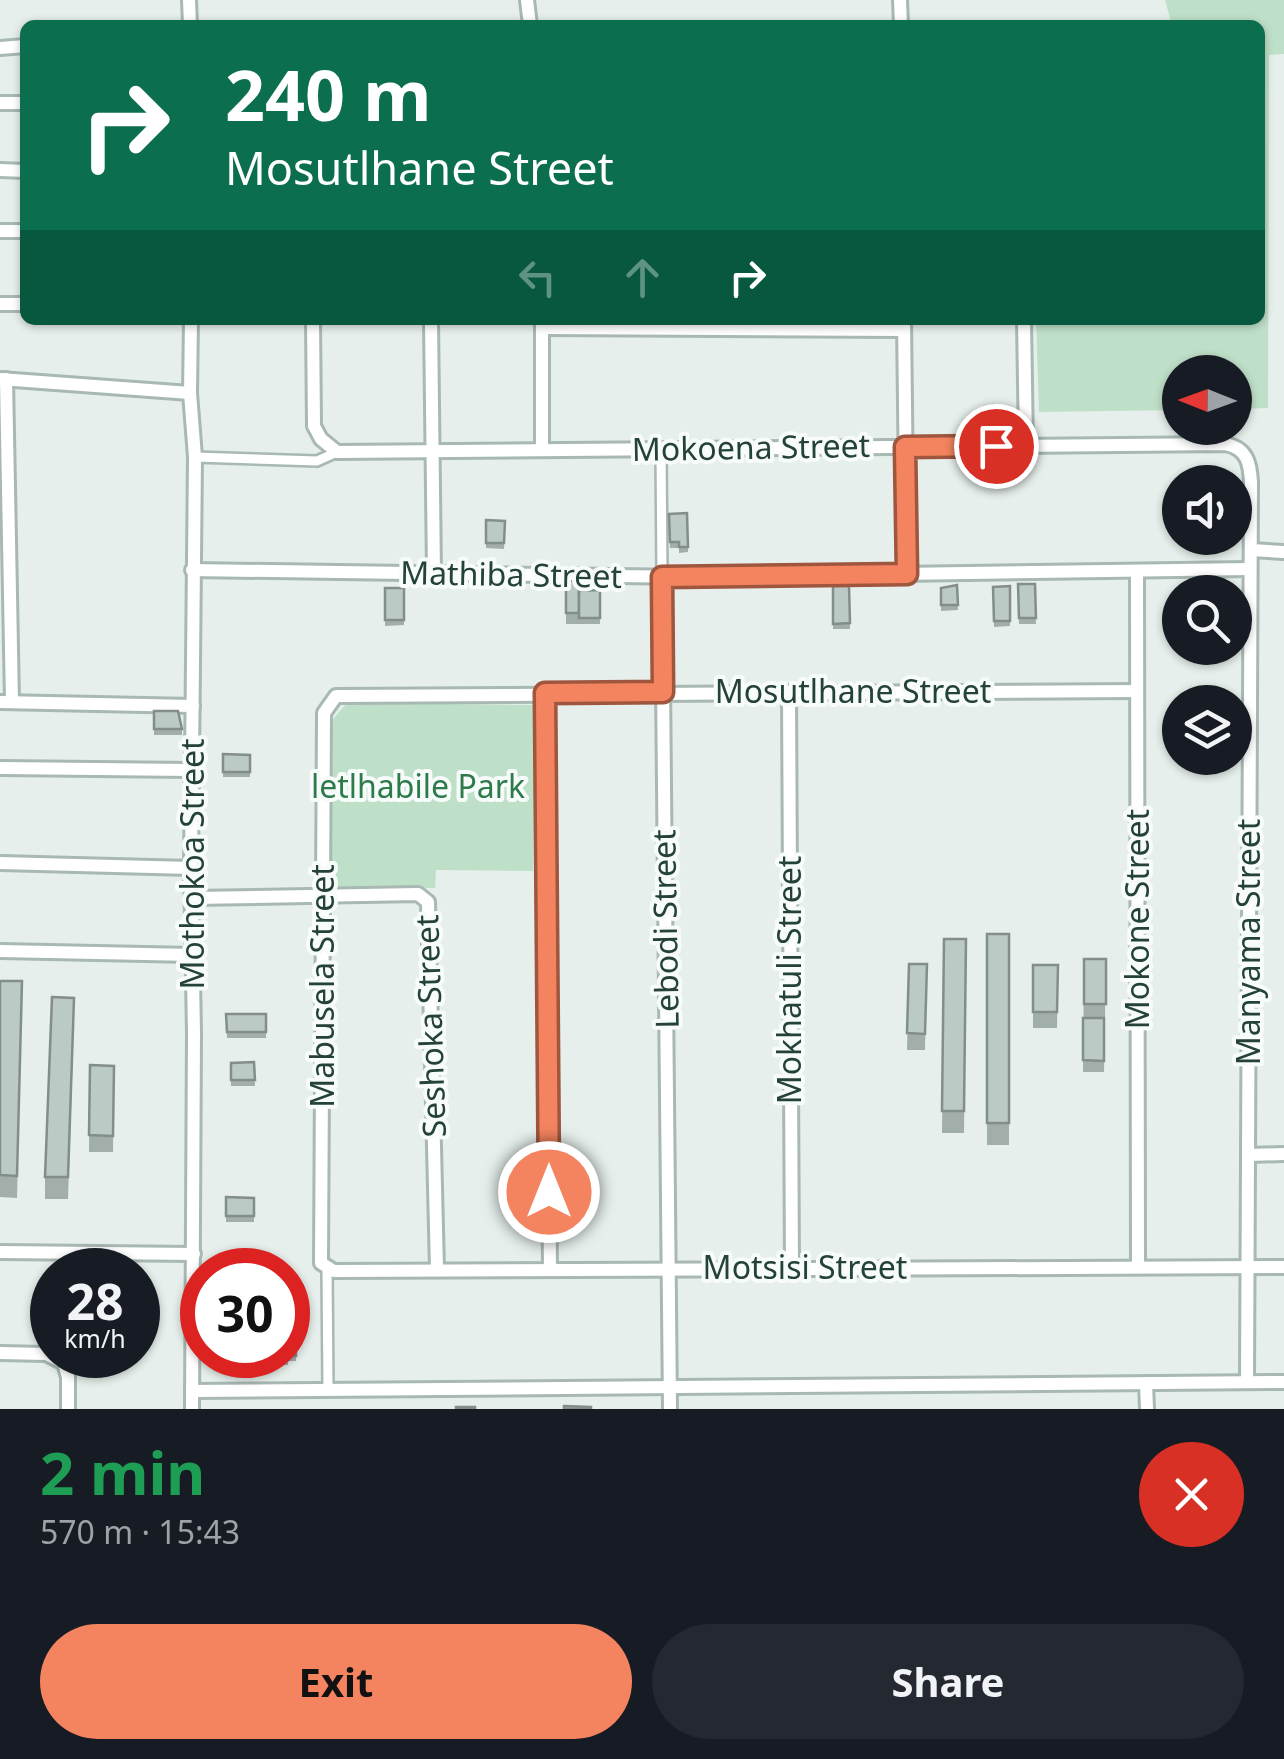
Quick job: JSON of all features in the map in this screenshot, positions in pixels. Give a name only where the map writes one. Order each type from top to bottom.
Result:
[{"type":"street","name":"Mothokoa Street","points":[[191,325],[190,394],[195,457],[191,770],[194,1248]]},
{"type":"street","points":[[195,457],[317,460],[337,452],[314,426],[313,325]]},
{"type":"street","points":[[431,325],[434,574]]},
{"type":"street","points":[[542,325],[542,450]]},
{"type":"street","points":[[904,325],[907,574]]},
{"type":"street","points":[[1024,325],[1026,446]]},
{"type":"street","points":[[190,394],[3,379],[6,702],[193,706]]},
{"type":"street","name":"Mokoena Street","points":[[337,452],[1162,445]]},
{"type":"street","name":"Manyama Street","points":[[1230,445],[1236,446],[1249,465]]},
{"type":"street","name":"Lebodi Street","points":[[661,449],[670,1409]]},
{"type":"street","points":[[1252,550],[1284,552]]},
{"type":"street","name":"Manyama Street","points":[[1247,1382],[1250,555]]},
{"type":"street","name":"Mathiba Street","points":[[192,570],[662,577],[1250,569]]},
{"type":"street","name":"Mokone Street","points":[[1138,570],[1138,1267]]},
{"type":"street","name":"Mosutlhane Street","points":[[330,701],[347,694],[1138,691]]},
{"type":"street","name":"Mokhatuli Street","points":[[789,692],[792,1268]]},
{"type":"street","points":[[545,693],[550,1269]]},
{"type":"street","name":"Mabusela Street","points":[[327,1269],[320,1254],[324,713],[330,701]]},
{"type":"street","points":[[0,768],[191,770]]},
{"type":"street","points":[[0,864],[191,868]]},
{"type":"street","name":"Seshoka Street","points":[[192,898],[418,894],[428,902],[436,1269]]},
{"type":"street","points":[[0,951],[193,955]]},
{"type":"street","points":[[1248,1155],[1284,1154]]},
{"type":"street","points":[[0,1252],[180,1254]]},
{"type":"street","name":"Motsisi Street","points":[[327,1269],[1284,1267]]},
{"type":"street","points":[[327,1269],[328,1390]]},
{"type":"street","points":[[0,1352],[46,1354],[64,1362],[68,1409]]},
{"type":"street","name":"Mothokoa Street","points":[[192,1378],[192,1409]]},
{"type":"street","points":[[192,1392],[1284,1382]]},
{"type":"street","points":[[1146,1383],[1147,1409]]},
{"type":"green space","points":[[1165,0],[1284,0],[1284,54],[1269,55],[1268,408],[1252,408],[1252,355],[1162,355],[1162,410],[1039,412],[1036,325],[1265,325],[1265,20],[1171,20]]},
{"type":"green space","name":"letlhabile Park","points":[[347,703],[535,705],[533,871],[436,870],[435,888],[331,887],[333,719]]},
{"type":"building","points":[[687,513],[688,547],[679,547],[679,542],[670,542],[669,514]]},
{"type":"building","points":[[486,520],[505,521],[504,543],[486,543]]},
{"type":"building","points":[[566,581],[579,585],[579,613],[566,613]]},
{"type":"building","points":[[1018,584],[1035,584],[1036,618],[1019,618]]},
{"type":"building","points":[[957,585],[958,605],[941,605],[941,588]]},
{"type":"building","points":[[833,586],[849,586],[850,623],[833,624]]},
{"type":"building","points":[[1010,586],[1010,621],[994,621],[993,587]]},
{"type":"building","points":[[385,588],[404,588],[404,620],[385,620]]},
{"type":"building","points":[[600,590],[600,618],[579,618],[579,591]]},
{"type":"building","points":[[154,711],[178,711],[182,729],[154,729]]},
{"type":"building","points":[[223,754],[250,755],[250,772],[223,772]]},
{"type":"building","points":[[987,934],[1009,934],[1009,1123],[987,1123]]},
{"type":"building","points":[[944,939],[966,939],[964,1111],[942,1111]]},
{"type":"building","points":[[1084,959],[1106,959],[1106,1004],[1084,1004]]},
{"type":"building","points":[[909,964],[927,964],[925,1034],[907,1033]]},
{"type":"building","points":[[1033,965],[1058,965],[1057,1012],[1033,1012]]},
{"type":"building","points":[[0,981],[22,981],[17,1176],[0,1175]]},
{"type":"building","points":[[52,997],[74,998],[68,1177],[45,1177]]},
{"type":"building","points":[[226,1014],[266,1014],[266,1032],[227,1032]]},
{"type":"building","points":[[1083,1018],[1104,1018],[1104,1061],[1083,1060]]},
{"type":"building","points":[[254,1062],[255,1080],[231,1080],[231,1063]]},
{"type":"building","points":[[90,1065],[114,1066],[113,1136],[89,1135]]},
{"type":"building","points":[[226,1197],[254,1198],[254,1216],[226,1216]]},
{"type":"building","points":[[591,1407],[591,1409],[564,1409]]},
{"type":"route","points":[[549,1192],[545,693],[663,692],[662,577],[907,574],[905,447],[996,446]]}]
